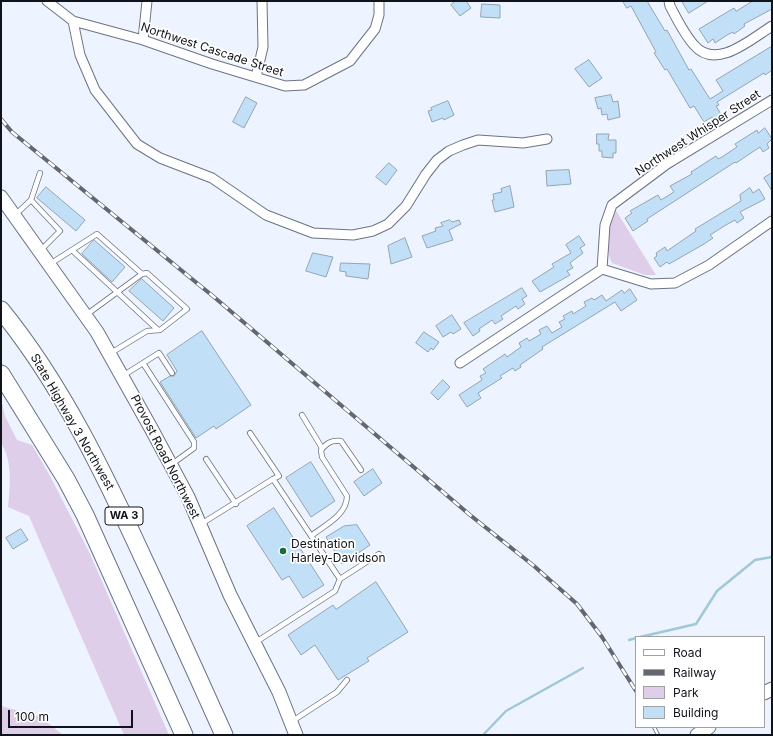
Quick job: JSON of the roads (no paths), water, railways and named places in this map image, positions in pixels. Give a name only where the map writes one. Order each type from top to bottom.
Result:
[{"type":"highway","name":"State Highway 3 Northwest","points":[[1,310],[33,354],[56,390],[117,500],[224,735]]},
{"type":"highway","name":"WA 3","points":[[1,374],[58,466],[85,515],[184,735]]},
{"type":"street","name":"Northwest Cascade Street","points":[[48,1],[73,21],[143,40],[256,78],[285,86],[295,87],[304,85],[350,61],[375,29],[379,15],[379,1]]},
{"type":"street","points":[[143,40],[147,1]]},
{"type":"street","points":[[256,78],[263,47],[262,1]]},
{"type":"street","points":[[669,1],[670,6],[691,41],[704,54],[716,56],[733,50],[772,26]]},
{"type":"street","points":[[73,21],[80,55],[95,90],[137,144],[160,158],[212,178],[266,215],[313,233],[353,235],[373,231],[388,224],[398,216],[406,206],[426,174],[438,160],[449,151],[463,144],[478,140],[523,143],[547,139]]},
{"type":"street","name":"Northwest Whisper Street","points":[[602,269],[605,225],[612,205],[668,164],[772,100]]},
{"type":"street","name":"Provost Road Northwest","points":[[1,196],[86,315],[110,354],[171,465],[200,525],[230,595],[279,692],[296,735]]},
{"type":"street","points":[[460,363],[602,269],[651,284],[675,283],[709,265],[772,220]]},
{"type":"street","points":[[697,735],[708,728]]},
{"type":"lane","points":[[14,216],[31,200],[40,173]]},
{"type":"lane","points":[[31,200],[60,231],[40,251]]},
{"type":"lane","points":[[50,264],[73,251],[97,234],[142,274]]},
{"type":"lane","points":[[73,251],[158,330]]},
{"type":"lane","points":[[86,315],[142,274],[147,273],[186,309],[158,330],[147,331],[110,354]]},
{"type":"lane","points":[[122,376],[159,353],[172,373]]},
{"type":"lane","points":[[143,363],[194,442],[194,448],[171,465]]},
{"type":"lane","points":[[302,415],[322,448],[322,457],[347,496],[345,508],[311,536]]},
{"type":"lane","points":[[200,525],[279,476],[250,433]]},
{"type":"lane","points":[[322,448],[334,440],[341,441],[361,470]]},
{"type":"lane","points":[[206,459],[236,504]]},
{"type":"lane","points":[[274,480],[340,579]]},
{"type":"lane","points":[[254,643],[335,591],[340,579],[379,554]]},
{"type":"lane","points":[[291,722],[337,692],[347,680]]},
{"type":"waterway","points":[[644,636],[696,624],[717,591],[755,560],[772,557]]},
{"type":"waterway","points":[[629,640],[635,638]]},
{"type":"waterway","points":[[483,735],[506,711],[583,668]]},
{"type":"railway","points":[[1,119],[12,132],[214,297],[470,515],[534,566],[577,604],[602,637],[635,689]]},
{"type":"railway","points":[[654,728],[658,735]]},
{"type":"place","name":"Destination Harley-Davidson","points":[[283,551]]}]
